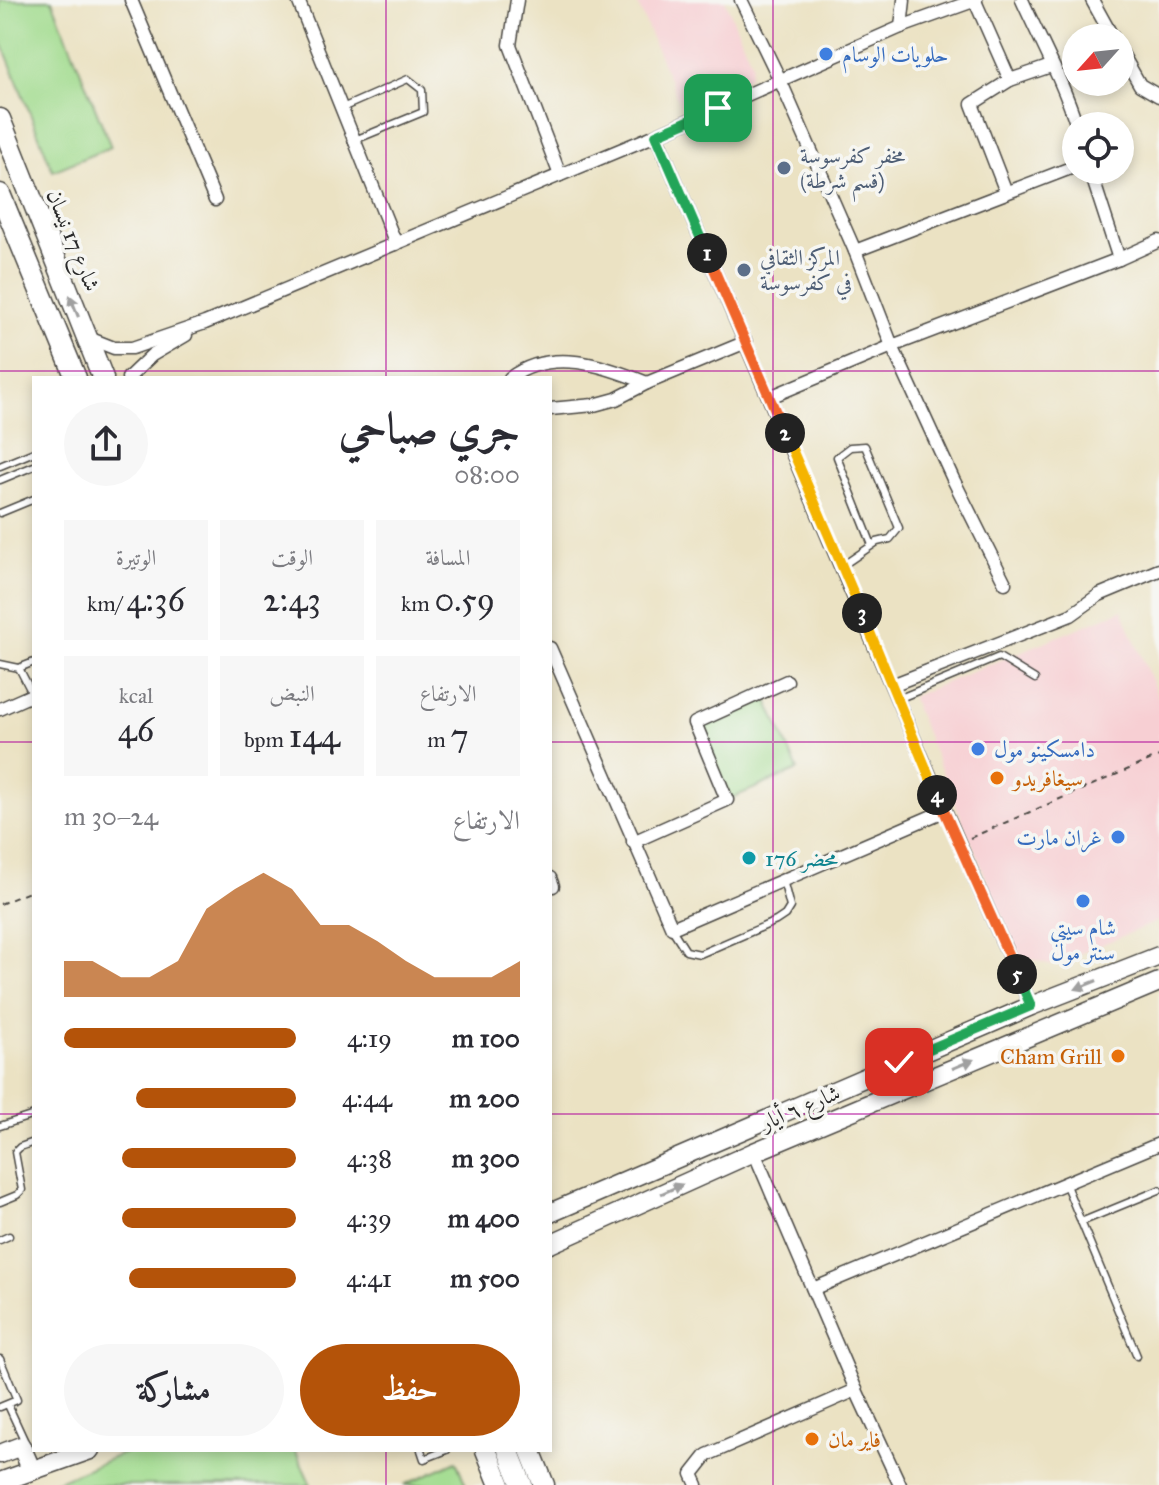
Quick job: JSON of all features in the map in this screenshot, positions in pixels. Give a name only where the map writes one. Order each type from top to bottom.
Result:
[{"type":"main road","name":"شارع 17 نيسان","points":[[0,119],[102,376]]},
{"type":"main road","points":[[0,194],[75,376]]},
{"type":"main road","name":"شارع ٦ أيار","points":[[552,1212],[1031,1006],[1159,956]]},
{"type":"main road","name":"شارع ٦ أيار","points":[[552,1243],[754,1152],[1159,982]]},
{"type":"main road","points":[[618,1182],[628,1209]]},
{"type":"main road","points":[[0,1454],[27,1444],[32,1471]]},
{"type":"main road","points":[[7,1482],[84,1452]]},
{"type":"main road","points":[[487,1452],[500,1485]]},
{"type":"main road","points":[[509,1452],[522,1485]]},
{"type":"main road","points":[[531,1452],[544,1485]]},
{"type":"main road","points":[[541,1452],[555,1485]]},
{"type":"street","points":[[131,0],[215,200]]},
{"type":"street","points":[[298,0],[396,244]]},
{"type":"street","points":[[517,0],[510,45],[560,175]]},
{"type":"street","points":[[741,0],[780,80],[855,251],[892,346],[1005,583]]},
{"type":"street","points":[[901,27],[904,0]]},
{"type":"street","points":[[86,337],[114,348],[132,348],[205,323],[656,135],[901,27],[976,0],[1010,80]]},
{"type":"street","points":[[1022,0],[1051,66],[1065,89],[1072,112]]},
{"type":"street","points":[[1092,0],[1105,24]]},
{"type":"street","points":[[1006,192],[972,104],[1010,80],[1051,66]]},
{"type":"street","points":[[1134,74],[1140,85],[1159,96]]},
{"type":"street","points":[[656,135],[944,811],[1031,1006]]},
{"type":"street","points":[[855,251],[1062,171]]},
{"type":"street","points":[[1095,184],[1119,259]]},
{"type":"street","points":[[770,397],[1159,241]]},
{"type":"street","points":[[130,376],[152,355],[205,323]]},
{"type":"street","points":[[552,409],[594,405],[616,399],[746,342]]},
{"type":"street","points":[[512,376],[522,368],[562,359],[612,369],[647,383]]},
{"type":"street","points":[[892,685],[1071,615],[1099,595],[1159,570]]},
{"type":"street","points":[[553,664],[672,928],[944,811]]},
{"type":"street","points":[[633,842],[727,800],[695,723],[787,681]]},
{"type":"street","points":[[0,709],[32,695]]},
{"type":"street","points":[[813,1289],[1159,1144]]},
{"type":"street","points":[[754,1152],[900,1485]]},
{"type":"street","points":[[697,1485],[692,1474],[707,1455],[856,1390]]},
{"type":"lane","points":[[342,108],[408,79],[422,90],[423,112],[355,140]]},
{"type":"lane","points":[[842,566],[872,545],[890,539],[899,528],[865,446],[850,447],[837,457],[872,545]]},
{"type":"lane","points":[[0,466],[32,453]]},
{"type":"lane","points":[[0,480],[32,467]]},
{"type":"lane","points":[[0,513],[32,500]]},
{"type":"lane","points":[[898,699],[999,657],[1035,679]]},
{"type":"lane","points":[[19,668],[32,663]]},
{"type":"lane","points":[[0,664],[19,668],[32,691]]},
{"type":"lane","points":[[672,928],[686,951],[700,954],[785,915],[790,907],[783,880]]},
{"type":"lane","points":[[0,1126],[32,1116]]},
{"type":"lane","points":[[0,1202],[22,1190],[15,1152],[32,1143]]},
{"type":"lane","points":[[1065,1183],[1137,1356]]},
{"type":"lane","points":[[1081,1222],[1159,1190]]},
{"type":"lane","points":[[0,1240],[9,1236]]},
{"type":"lane","points":[[0,1359],[17,1400],[2,1406],[27,1444]]},
{"type":"lane","points":[[422,1452],[424,1459],[442,1452]]},
{"type":"path","points":[[958,843],[1159,756]]},
{"type":"path","points":[[0,904],[32,891]]},
{"type":"shaded area","points":[[636,0],[725,0],[752,64],[749,77],[680,105]]},
{"type":"shaded area","points":[[1122,610],[1159,699],[1159,921],[1052,965],[1018,955],[911,697]]},
{"type":"green space","points":[[0,0],[52,0],[111,147],[53,171],[0,38]]},
{"type":"green space","points":[[763,691],[798,770],[727,800],[695,723]]},
{"type":"green space","points":[[126,1452],[296,1452],[311,1485],[49,1485]]},
{"type":"green space","points":[[456,1461],[466,1485],[404,1485]]},
{"type":"place","name":"حلويات الوسام","points":[[826,54]]},
{"type":"place","name":"مخفر كفرسوسة (قسم شرطة)","points":[[784,168]]},
{"type":"place","name":"المركز الثقافي في كفرسوسة","points":[[744,270]]},
{"type":"place","name":"دامسكينو مول","points":[[978,749]]},
{"type":"place","name":"سيغافريدو","points":[[997,778]]},
{"type":"place","name":"غران مارت","points":[[1118,837]]},
{"type":"place","name":"محضر 176","points":[[749,858]]},
{"type":"place","name":"شام سيتي سنتر مول","points":[[1083,901]]},
{"type":"place","name":"Cham Grill","points":[[1118,1056]]},
{"type":"place","name":"فاير مان","points":[[812,1439]]},
{"type":"route","points":[[718,108],[656,135],[944,811],[1031,1006],[899,1062]]}]
